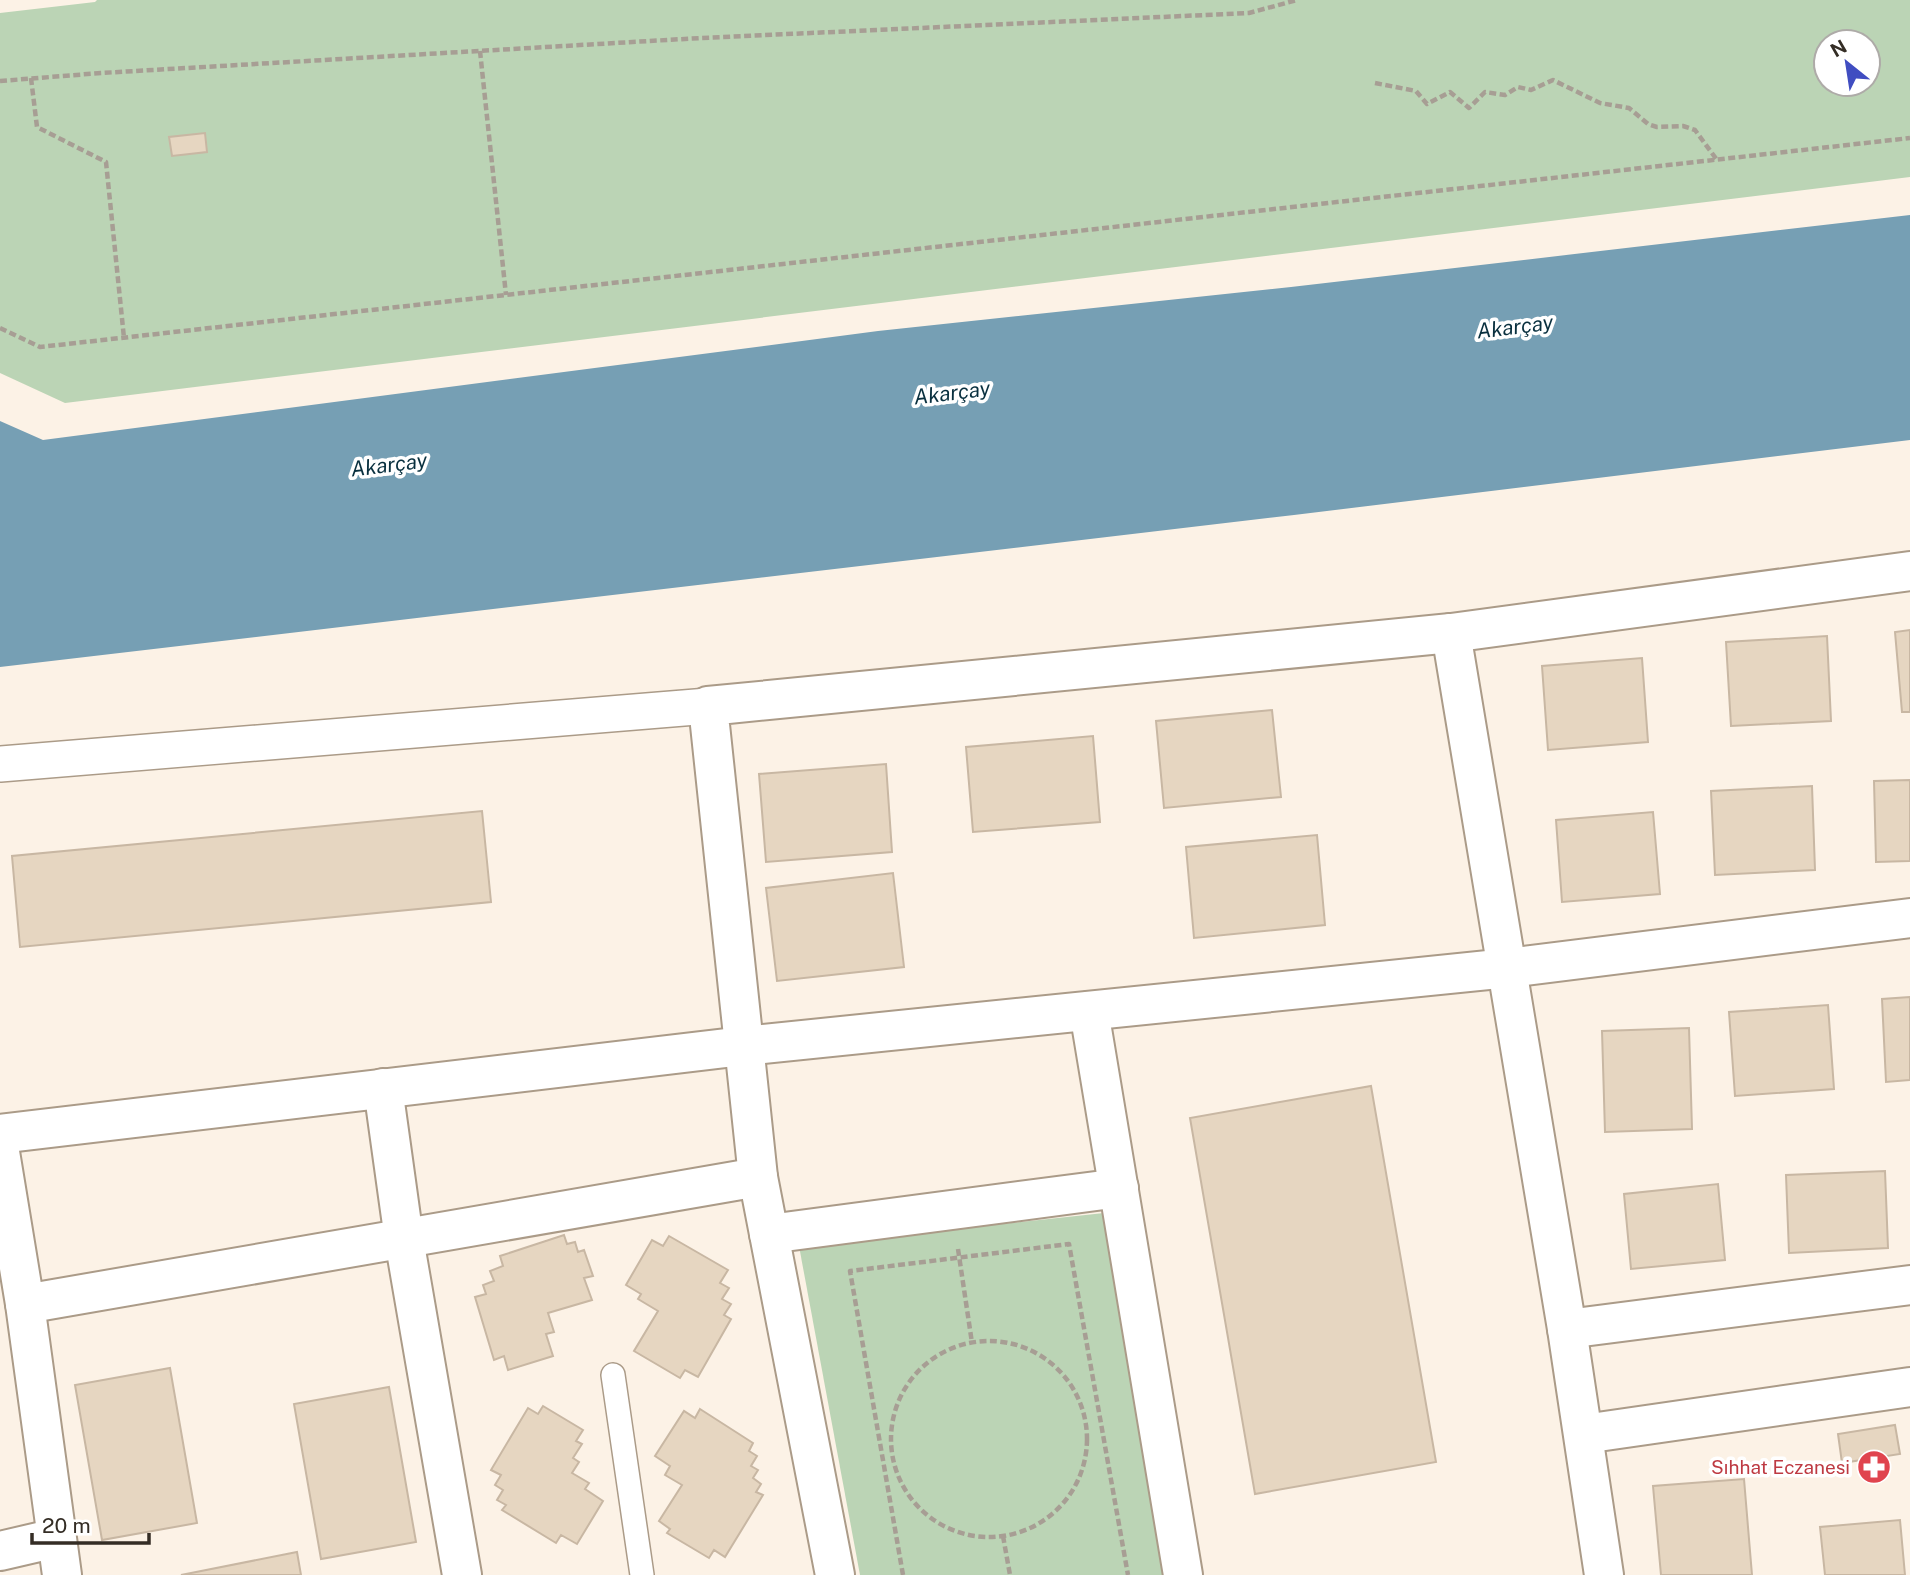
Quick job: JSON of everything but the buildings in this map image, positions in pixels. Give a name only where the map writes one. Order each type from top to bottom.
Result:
[{"type":"street","points":[[0,764],[708,706],[1451,634],[1910,571]]},
{"type":"street","points":[[1451,634],[1567,1329],[1604,1575]]},
{"type":"street","points":[[708,706],[758,1177],[835,1575]]},
{"type":"street","points":[[0,1134],[743,1046],[1508,968],[1910,918]]},
{"type":"street","points":[[1089,1011],[1184,1575]]},
{"type":"street","points":[[383,1088],[404,1239],[462,1575]]},
{"type":"street","points":[[0,1152],[25,1304],[62,1575]]},
{"type":"street","points":[[25,1304],[758,1177]]},
{"type":"street","points":[[769,1234],[1119,1188]]},
{"type":"street","points":[[1567,1329],[1910,1285]]},
{"type":"street","points":[[1584,1434],[1910,1387]]},
{"type":"street","points":[[0,1551],[56,1538]]},
{"type":"lane","points":[[614,1376],[642,1575]]},
{"type":"path","points":[[0,81],[715,37],[1249,13],[1297,0]]},
{"type":"path","points":[[480,51],[506,295]]},
{"type":"path","points":[[31,78],[37,127],[106,162],[124,338]]},
{"type":"path","points":[[1375,83],[1416,91],[1427,104],[1450,92],[1469,108],[1485,92],[1505,95],[1518,87],[1531,90],[1553,80],[1600,103],[1629,108],[1648,124],[1657,127],[1684,126],[1695,130],[1717,160]]},
{"type":"path","points":[[0,328],[40,347],[1910,138]]},
{"type":"path","points":[[951,1210],[972,1343]]},
{"type":"path","points":[[903,1575],[850,1271],[1069,1244],[1128,1575]]},
{"type":"path","points":[[989,1340],[1022,1345],[1050,1360],[1072,1384],[1085,1413],[1088,1445],[1081,1476],[1063,1504],[1039,1524],[1003,1535],[976,1537],[945,1527],[918,1508],[900,1481],[890,1450],[893,1417],[905,1386],[928,1362],[956,1345],[989,1340]]},
{"type":"path","points":[[1003,1535],[1010,1575]]},
{"type":"green space","points":[[97,0],[1910,0],[1910,177],[65,403],[0,373],[0,13]]},
{"type":"green space","points":[[1104,1213],[1167,1575],[860,1575],[799,1246]]},
{"type":"water","name":"Akarçay","points":[[1910,215],[1910,440],[0,667],[0,421],[43,440],[878,331],[1291,287]]},
{"type":"place","name":"Sıhhat Eczanesi","points":[[1874,1467]]}]
